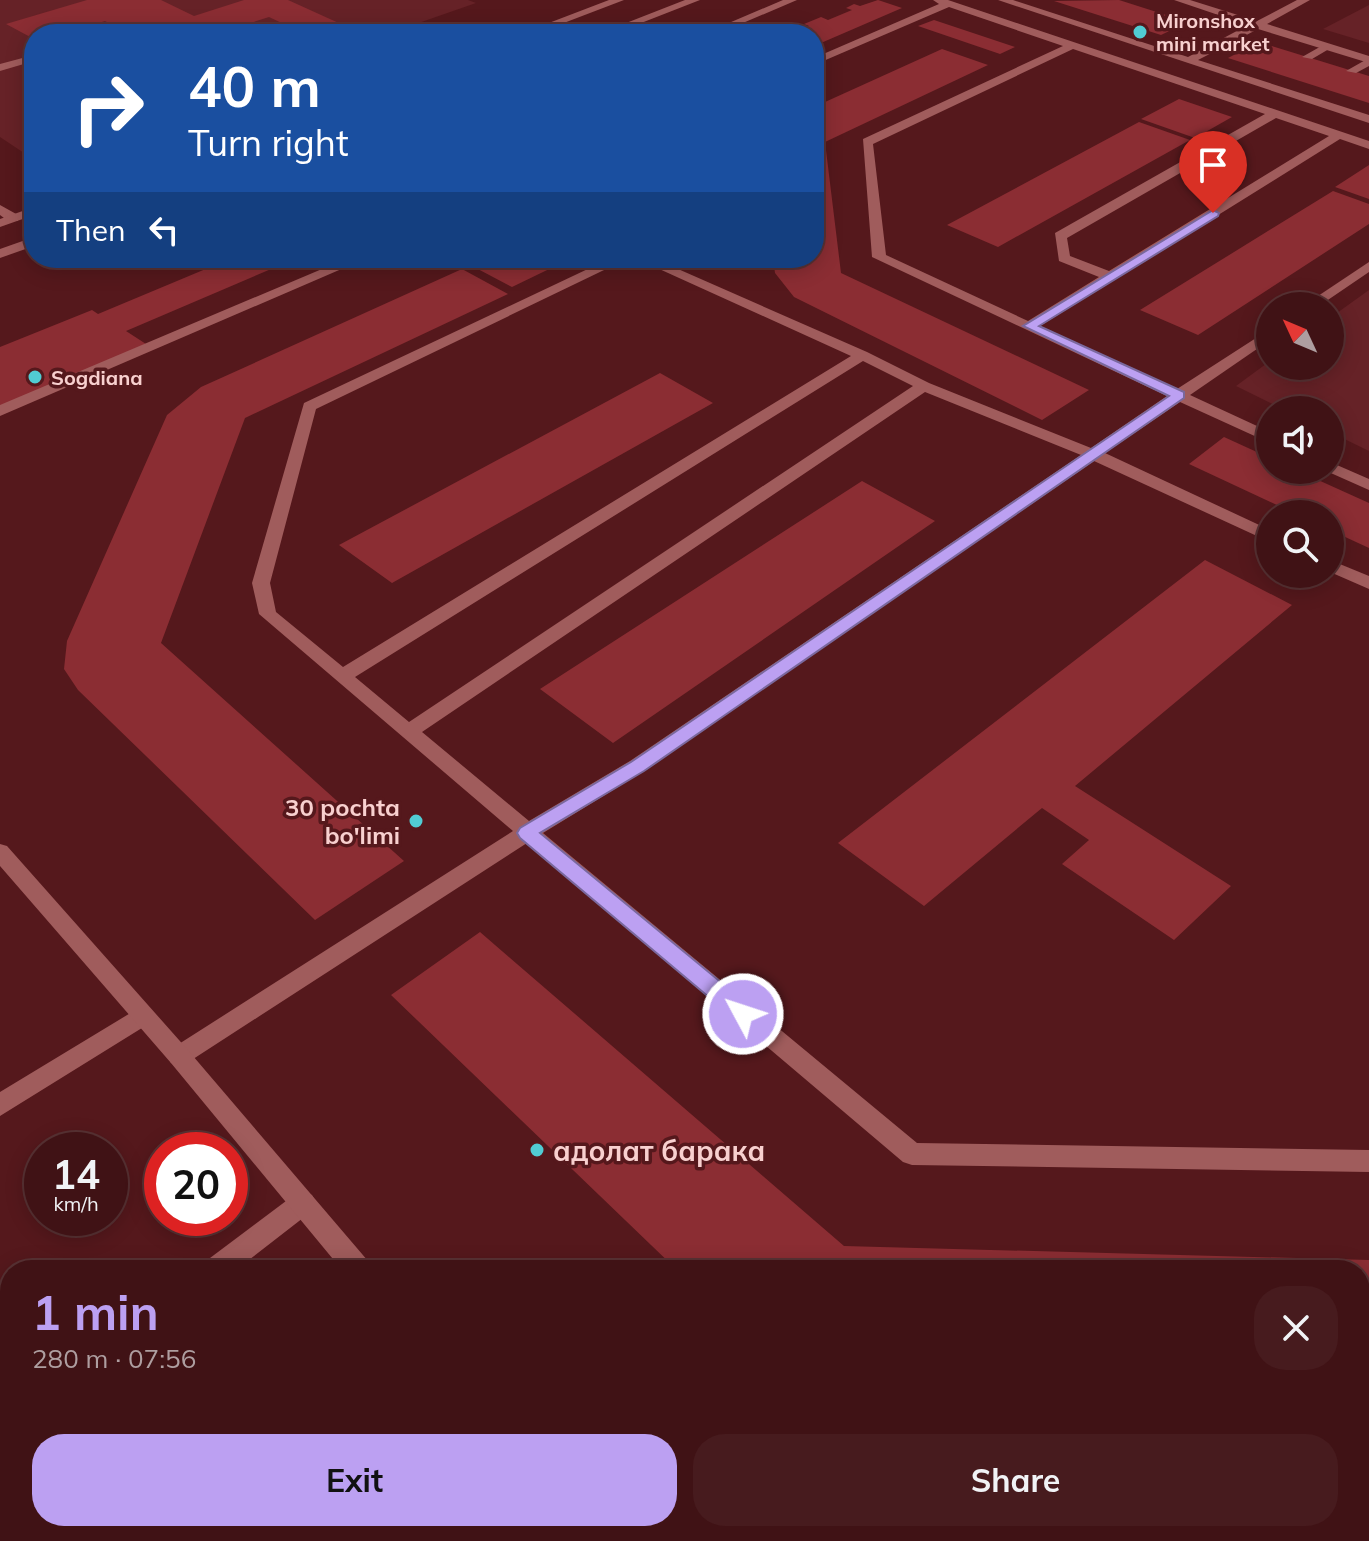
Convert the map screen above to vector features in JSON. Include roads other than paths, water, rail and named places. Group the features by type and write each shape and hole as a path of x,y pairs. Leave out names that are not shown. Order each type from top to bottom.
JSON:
{"street":[{"path":"553,24 619,0"},
{"path":"630,24 695,0"},
{"path":"733,24 792,0"},
{"path":"1003,0 1369,119"},
{"path":"1179,0 1369,60"},
{"path":"1188,61 1305,0"},
{"path":"824,57 943,2 1369,145"},
{"path":"1071,46 867,142 879,257 1256,431"},
{"path":"1308,57 1325,47"},
{"path":"1352,71 1369,60"},
{"path":"0,68 24,61"},
{"path":"1111,277 1064,258 1060,236 1274,114"},
{"path":"1030,326 1339,135"},
{"path":"0,209 6,221"},
{"path":"0,254 24,246"},
{"path":"1331,292 1369,266"},
{"path":"0,411 336,268"},
{"path":"601,268 309,406 261,583 268,614 912,1154 1369,1161"},
{"path":"665,268 862,355 924,386 1093,454 1256,530"},
{"path":"179,1056 526,833 637,766 1256,343"},
{"path":"342,676 862,355"},
{"path":"410,731 924,386"},
{"path":"1344,473 1369,485"},
{"path":"1344,571 1369,583"},
{"path":"0,852 179,1056 351,1260"},
{"path":"0,1105 142,1016"},
{"path":"228,1260 303,1203"}],"place":[{"name":"Mironshox mini market","path":"1140,32"},
{"name":"Sogdiana","path":"35,377"},
{"name":"30 pochta bo'limi","path":"416,821"},
{"name":"адолат барака","path":"537,1150"}]}
